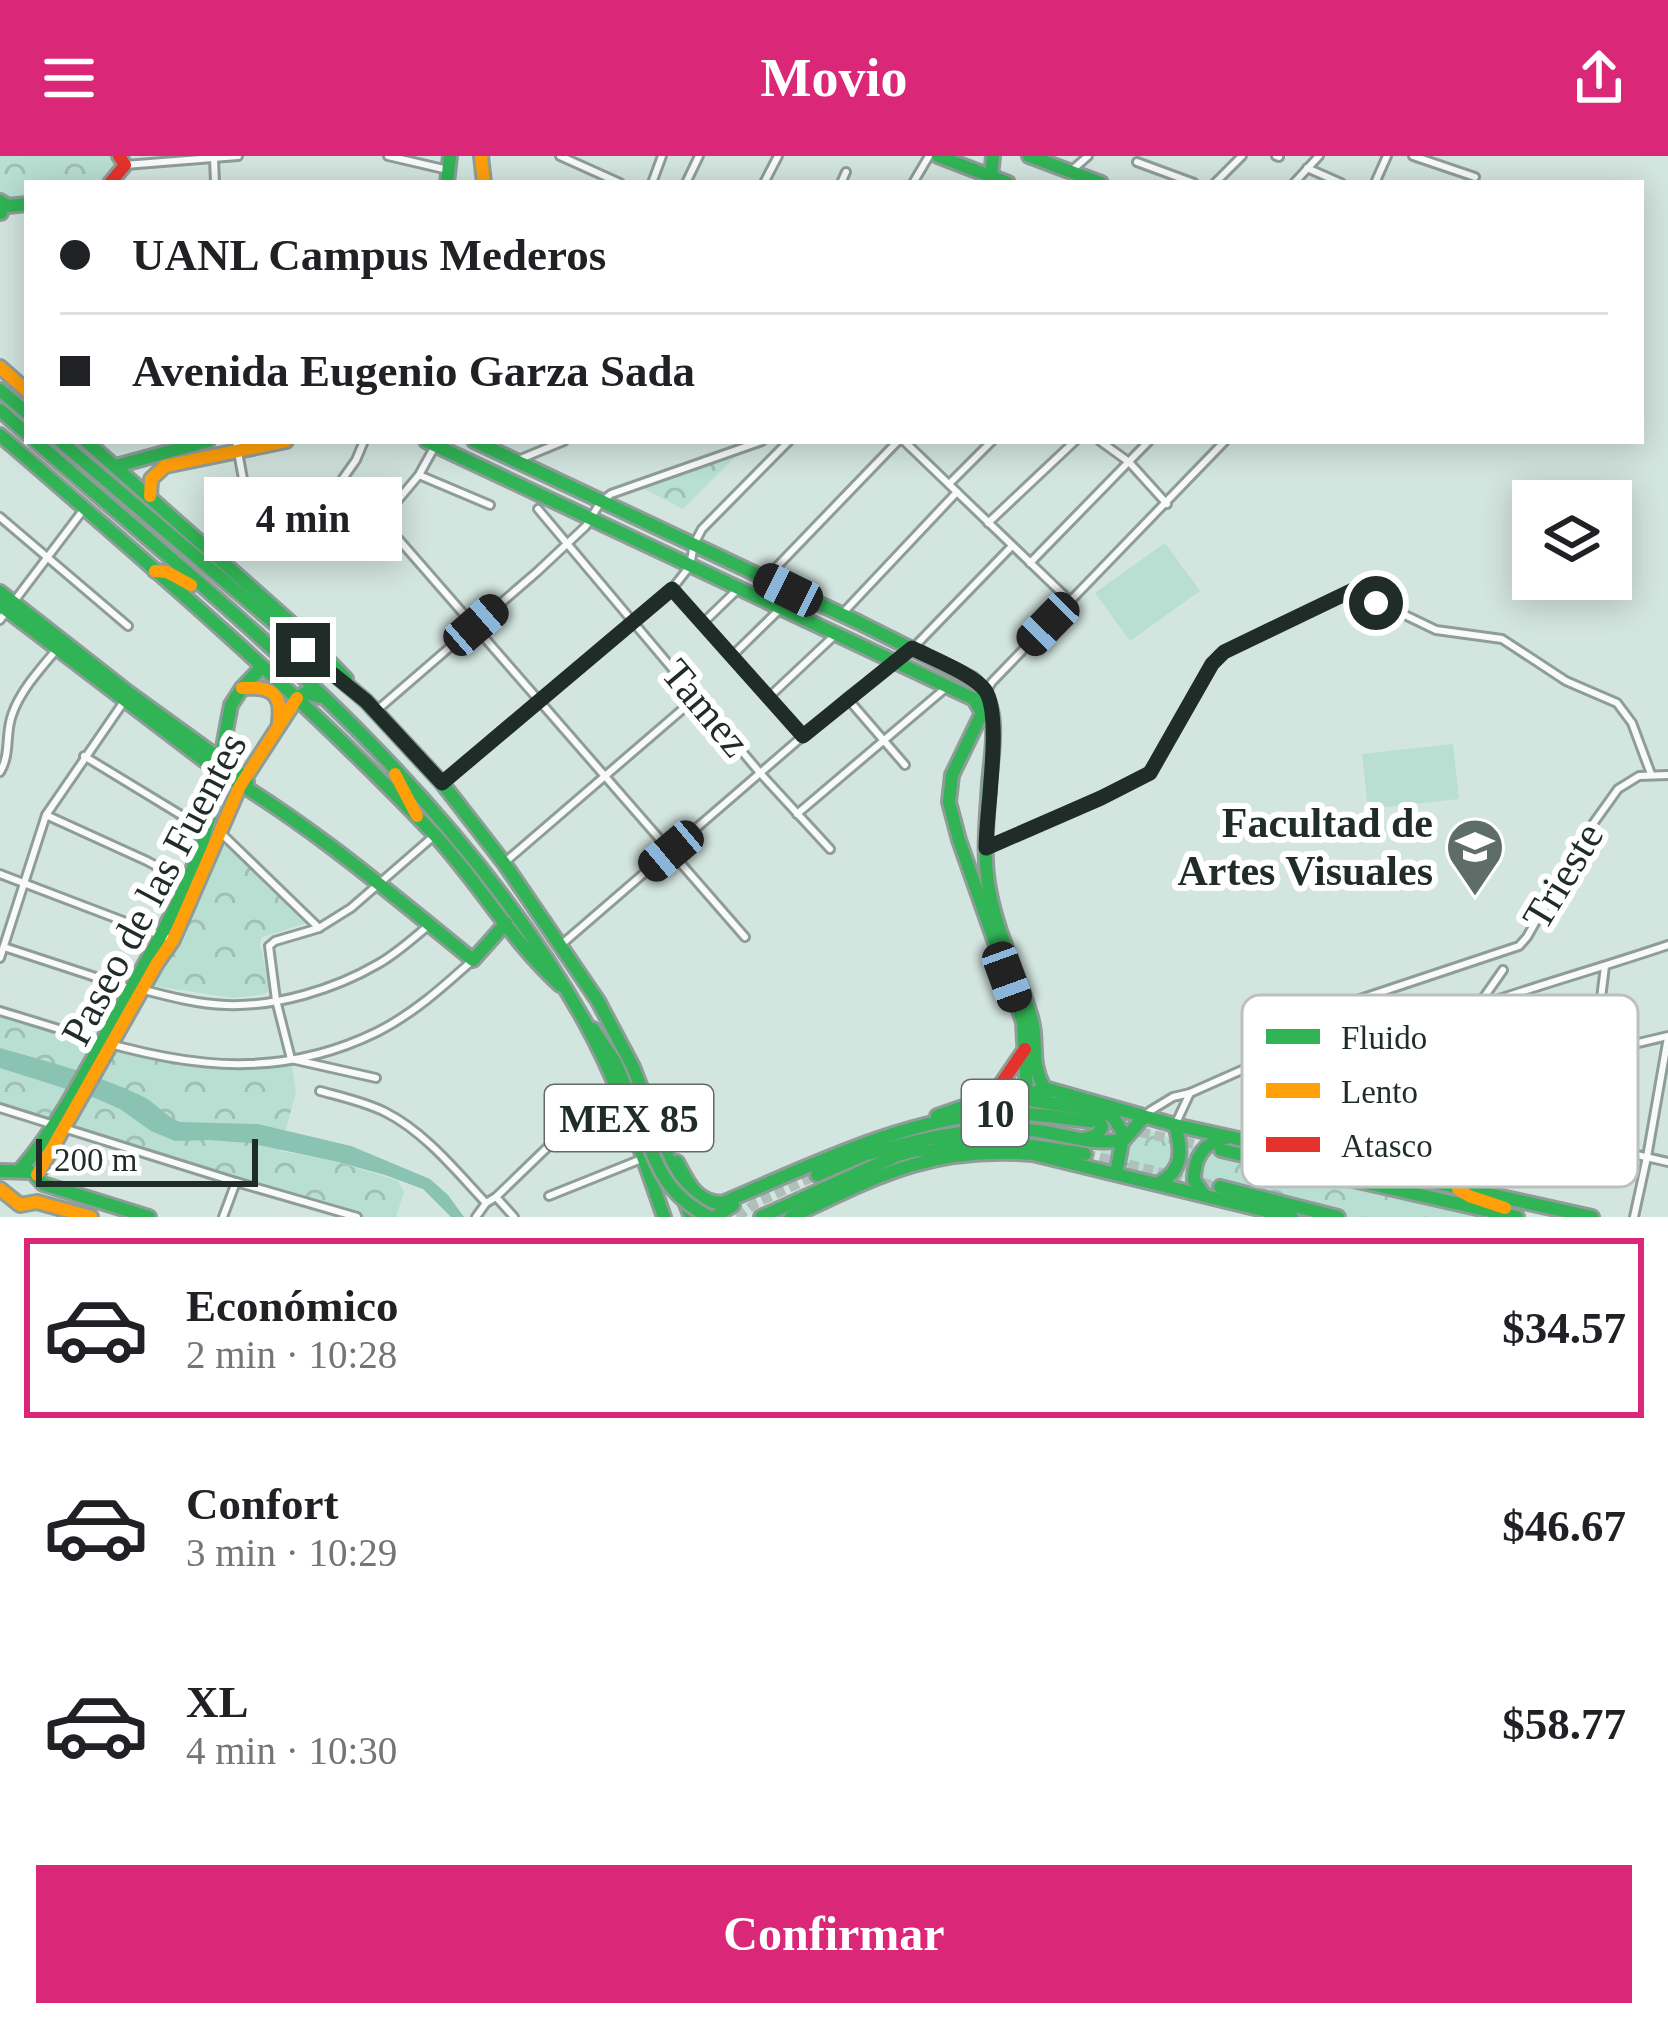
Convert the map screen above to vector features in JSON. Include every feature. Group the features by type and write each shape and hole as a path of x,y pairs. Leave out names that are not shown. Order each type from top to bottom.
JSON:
{"main road":[{"path":"934,156 969,161 1000,180"},
{"path":"991,176 993,156"},
{"path":"1029,156 1094,180"},
{"path":"0,371 22,386"},
{"path":"0,390 22,408"},
{"path":"0,435 297,698 435,835 549,977 565,989"},
{"name":"MEX 85","path":"38,444 297,670 431,805 485,873 585,1023 614,1083 664,1217"},
{"name":"MEX 85","path":"65,444 371,706 442,783 562,944 616,1033 691,1217"},
{"path":"90,444 299,630 371,706"},
{"path":"116,466 197,444"},
{"path":"433,444 893,661 982,697"},
{"path":"480,444 972,679 992,708 986,848 990,898 1033,1023 1038,1082 1047,1090"},
{"path":"150,496 151,479 165,466 237,446"},
{"path":"155,571 167,572 212,598"},
{"path":"0,592 5,609 127,697"},
{"path":"5,609 245,784 473,960 506,923"},
{"name":"Paseo de las Fuentes","path":"191,885 231,705 262,667"},
{"path":"242,688 264,687 275,693 280,706 278,728"},
{"path":"297,698 309,693 328,700"},
{"path":"982,697 979,723 949,784 949,802 1023,1022 1027,1093 1034,1101 1111,1115 1122,1138 1116,1174"},
{"name":"Paseo de las Fuentes","path":"38,1202 40,1179 60,1126 167,937 245,784 297,698"},
{"path":"961,757 978,751 991,758"},
{"path":"388,760 417,816"},
{"path":"959,840 986,848"},
{"path":"585,1023 608,1048 671,1192 682,1202 712,1217 767,1186"},
{"path":"992,1097 1025,1048"},
{"path":"881,1139 992,1097 1047,1090 1242,1140"},
{"name":"10","path":"767,1186 856,1147 951,1119 1001,1112 1092,1115"},
{"path":"1084,1146 1102,1127 1092,1115"},
{"path":"817,1174 936,1134 1034,1130 1084,1146 1122,1138 1143,1118"},
{"path":"1159,1183 1170,1178 1180,1164 1182,1152 1174,1125"},
{"name":"Paseo de las Fuentes","path":"21,1169 60,1126"},
{"path":"658,1128 693,1192 704,1201 722,1203 767,1186"},
{"path":"863,1155 902,1133"},
{"path":"1205,1196 1194,1180 1196,1157 1213,1141 1236,1139"},
{"name":"10","path":"760,1217 916,1150 997,1140 1084,1146"},
{"path":"916,1150 963,1153"},
{"path":"1221,1150 1242,1155"},
{"path":"791,1217 905,1164 993,1151 1033,1154 1288,1217"},
{"path":"0,1171 21,1169 149,1217"},
{"path":"1220,1187 1338,1217"},
{"path":"1385,1187 1514,1216"},
{"path":"1450,1187 1592,1217"},
{"path":"0,1189 17,1211 38,1202 91,1217"},
{"path":"1458,1189 1514,1216"}],"street":[{"path":"122,160 235,156"},
{"path":"388,156 448,170"},
{"path":"560,156 587,167 598,179"},
{"path":"587,167 591,156"},
{"path":"915,180 934,156"},
{"path":"1071,171 1088,156"},
{"path":"1218,180 1242,156"},
{"path":"1297,180 1319,156"},
{"path":"1412,156 1474,177"},
{"path":"1138,162 1186,180"},
{"path":"1307,168 1332,180"},
{"path":"842,180 846,172"},
{"path":"295,548 363,444"},
{"path":"393,506 419,475 431,444"},
{"path":"516,461 557,444"},
{"path":"371,706 476,625 566,544 602,501 619,490 753,444"},
{"path":"442,783 672,589 690,566 702,529 786,444"},
{"path":"765,579 904,444"},
{"path":"908,444 1070,602"},
{"path":"949,484 989,444"},
{"path":"988,523 1072,444"},
{"path":"1104,444 1129,462 1167,503"},
{"path":"1030,563 1146,444"},
{"path":"982,697 1222,444"},
{"path":"237,446 252,501 303,536"},
{"path":"419,475 490,506"},
{"path":"841,615 957,492"},
{"path":"269,511 328,498"},
{"path":"368,503 746,937"},
{"path":"5,609 84,508"},
{"name":"Tamez","path":"538,509 830,850"},
{"path":"0,517 128,626"},
{"path":"562,944 847,698 912,648 1011,547"},
{"path":"672,589 803,736"},
{"path":"703,623 738,589"},
{"path":"986,848 1150,773 1219,656 1353,590 1436,630 1502,639 1566,681 1617,703 1632,723 1651,774 1668,775"},
{"path":"733,656 781,608"},
{"path":"769,698 835,634"},
{"path":"0,772 8,756 10,717 57,649"},
{"path":"797,814 948,686"},
{"path":"504,863 698,696"},
{"path":"0,958 46,814 127,697"},
{"path":"847,698 905,765"},
{"path":"84,756 205,830"},
{"name":"Trieste","path":"1373,995 1519,946 1612,795 1634,778 1651,774"},
{"path":"46,814 191,885"},
{"path":"220,832 319,928"},
{"path":"291,1059 269,946 319,928 380,886 435,835"},
{"path":"0,874 167,937"},
{"path":"4,947 136,989 227,1005 276,1000 333,985 382,961 430,924"},
{"path":"1512,995 1668,946"},
{"path":"0,1011 190,1063 241,1065 291,1059 379,1031 436,993 473,960"},
{"path":"1602,995 1605,966"},
{"name":"Trieste","path":"1483,995 1503,970"},
{"path":"1634,1217 1668,1036 1638,1043"},
{"path":"291,1059 376,1078"},
{"name":"Trieste","path":"1143,1118 1174,1097 1242,1070"},
{"path":"476,1217 614,1083"},
{"path":"320,1091 379,1108 401,1121 486,1203"},
{"path":"1174,1125 1190,1093"},
{"path":"0,1108 357,1217"},
{"path":"1236,1139 1242,1133"},
{"path":"1638,1155 1668,1162"},
{"path":"549,1196 644,1158"},
{"path":"223,1217 236,1182"},
{"path":"496,1197 514,1217"}],"green space":[{"path":"0,156 118,156 106,180 24,180 24,199 0,193"},
{"path":"736,451 683,509 636,485"},
{"path":"1165,543 1200,591 1130,641 1095,593"},
{"path":"1453,744 1459,799 1368,809 1362,754"},
{"path":"225,844 307,923 262,937 270,989 266,994 234,998 155,986 152,981 182,931 219,845"},
{"path":"0,1011 190,1063 291,1059 296,1092 280,1151 338,1162 398,1181 404,1192 396,1217 357,1217 0,1106"},
{"path":"1025,1118 1152,1131 1242,1162 1242,1187 1362,1187 1505,1217 1349,1217 1215,1180 1144,1177 1085,1143 1033,1132 916,1136 961,1124"}],"shaded area":[{"path":"0,1048 123,1087 180,1122 258,1124 351,1146 430,1179 464,1217 451,1217 423,1189 338,1162 249,1143 175,1141 95,1098 0,1068"}],"tunnel":[{"path":"1096,1122 1221,1150"},
{"path":"1085,1154 1220,1187"},
{"path":"737,1217 817,1175"}],"traffic: fast":[{"path":"447,180 450,156"},
{"path":"938,156 1000,180"},
{"path":"991,176 993,156"},
{"path":"1029,156 1093,180"},
{"path":"0,201 8,206 24,204"},
{"path":"0,390 24,410"},
{"path":"0,410 24,431"},
{"path":"0,435 220,628 380,779 448,850 525,949 560,985"},
{"path":"38,444 336,709 472,856 532,936 585,1022 619,1093 664,1217"},
{"path":"64,444 366,701 442,783 504,863 598,1001 633,1067 691,1217"},
{"path":"89,444 299,630 346,679"},
{"path":"116,466 197,444"},
{"path":"432,444 974,699 982,713 952,775 949,802 1023,1022 1027,1093 1034,1101 1104,1111 1124,1135"},
{"path":"480,444 972,679 982,689 992,714 988,880 998,925 1031,1017 1044,1088 1242,1140"},
{"path":"0,592 247,782"},
{"path":"0,605 218,771 317,836 473,960 506,923"},
{"path":"21,1169 76,1090 177,904 208,824 231,705 262,667"},
{"path":"297,698 305,693 321,697"},
{"path":"593,1029 615,1062 642,1125"},
{"path":"937,1116 992,1097 1050,1091"},
{"path":"1084,1139 1097,1135 1102,1127 1094,1110"},
{"path":"677,1162 699,1195 722,1203 856,1147 926,1125 997,1113 1091,1121"},
{"path":"1116,1174 1122,1142 1143,1118"},
{"path":"642,1125 665,1179 709,1217"},
{"path":"1159,1183 1173,1172 1179,1158 1175,1125"},
{"path":"863,1155 924,1139 987,1130 1121,1140"},
{"path":"1204,1195 1194,1180 1198,1158 1211,1143 1226,1138"},
{"path":"938,1146 1012,1143 1085,1154"},
{"path":"761,1217 898,1155 917,1150 963,1153"},
{"path":"1221,1150 1242,1155"},
{"path":"817,1175 868,1153"},
{"path":"791,1217 907,1167 935,1159 997,1153 1033,1154 1292,1217"},
{"path":"0,1171 32,1172 43,1184 149,1217"},
{"path":"1220,1187 1338,1217"},
{"path":"1384,1187 1517,1217"},
{"path":"1456,1187 1592,1217"},
{"path":"715,1217 733,1205"}],"traffic: slow":[{"path":"481,156 484,180"},
{"path":"0,367 24,388"},
{"path":"150,496 151,479 165,466 271,444"},
{"path":"155,571 191,585"},
{"path":"242,688 272,693 279,704 279,722"},
{"path":"37,1175 173,940 240,786 297,698"},
{"path":"395,774 417,816"},
{"path":"0,1189 20,1205 37,1202 91,1217"},
{"path":"1458,1189 1505,1208"}],"traffic: jam":[{"path":"112,180 125,165 119,156"},
{"path":"992,1097 1025,1049"}],"place":[{"name":"Facultad de Artes Visuales","path":"1475,898"}],"route":[{"path":"303,650 366,701 442,783 672,589 803,736 912,648 972,679 988,695 993,727 986,848 1150,773 1212,664 1224,652 1353,590 1376,603"}]}
